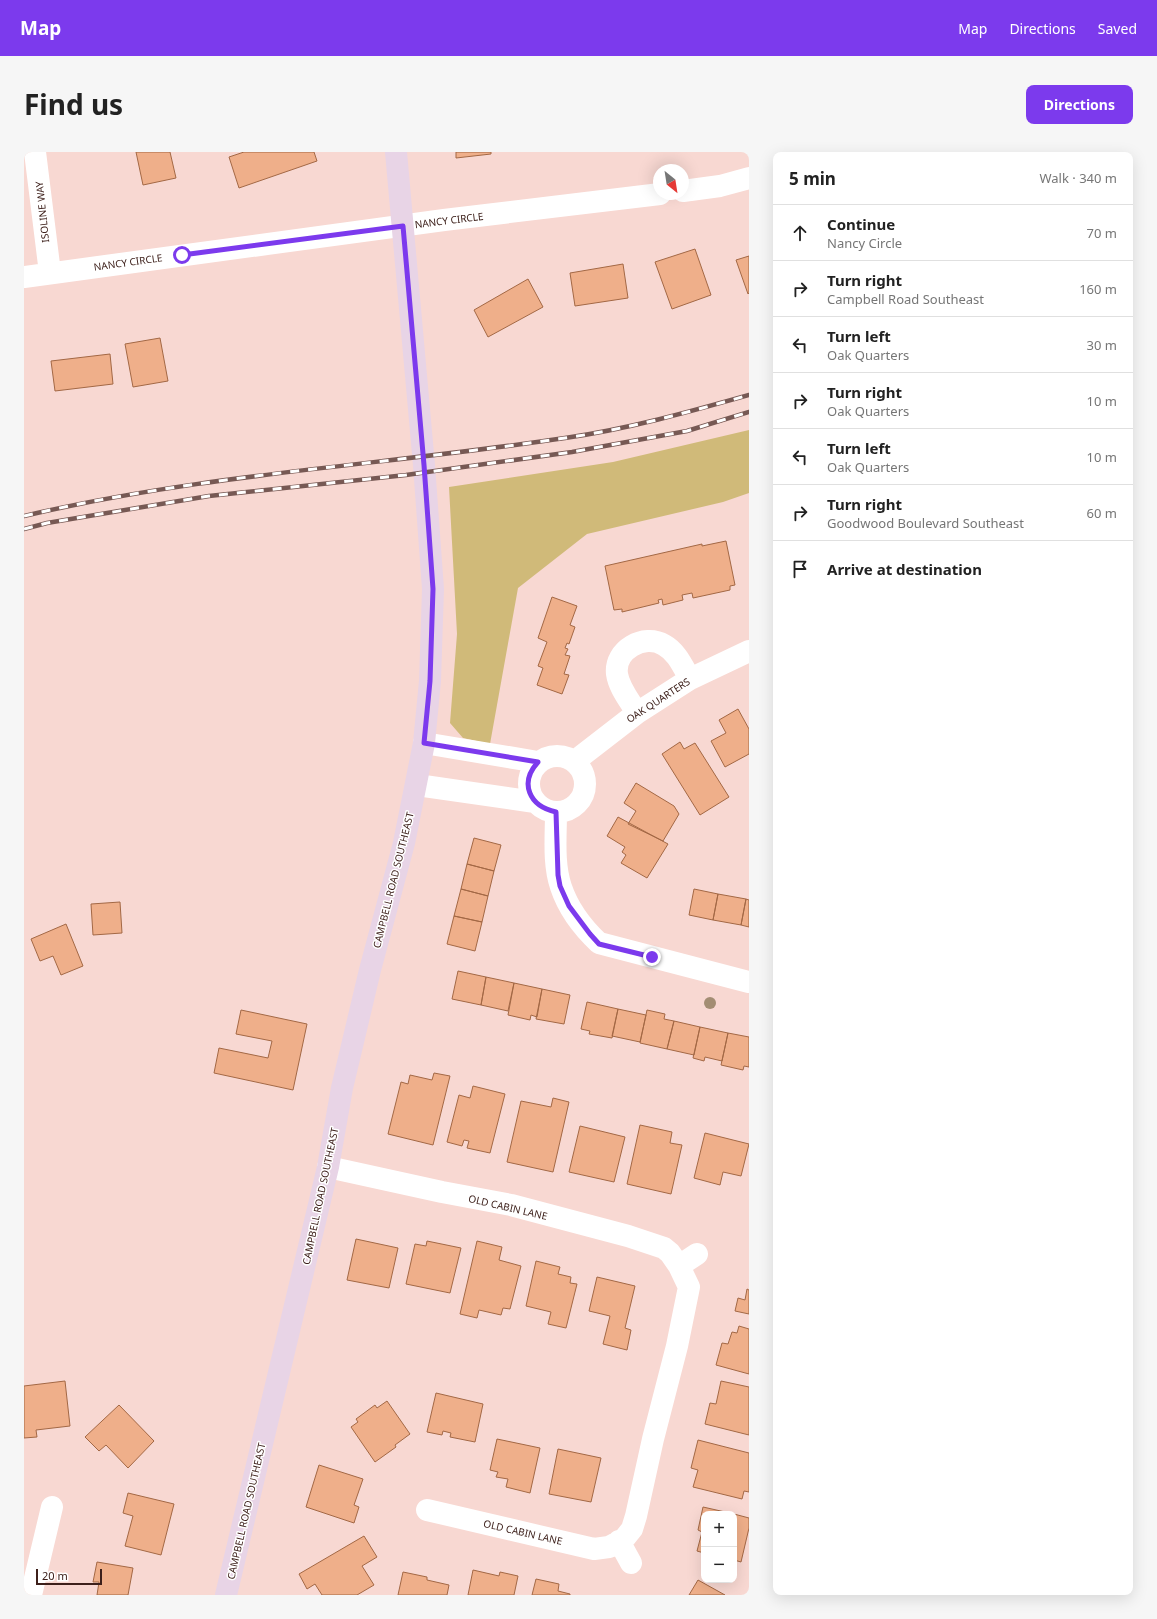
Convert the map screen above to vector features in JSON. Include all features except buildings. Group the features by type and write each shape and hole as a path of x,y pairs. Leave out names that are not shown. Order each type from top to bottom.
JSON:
{"street":[{"name":"ISOLINE WAY","path":"35,152 50,273"},
{"name":"CAMPBELL ROAD SOUTHEAST","path":"226,1595 328,1167 342,1088 370,970 404,843 417,785 424,743 430,681 433,589 424,465 396,152"},
{"path":"689,190 720,186 749,178"},
{"name":"NANCY CIRCLE","path":"24,277 403,226 653,195"},
{"path":"637,713 623,689 617,675 618,664 622,653 632,646 653,640 664,644 672,651 690,679"},
{"name":"OAK QUARTERS","path":"574,761 637,713 690,679 749,651"},
{"path":"424,743 538,762"},
{"path":"556,755 566,757 574,761 581,769 585,778 585,789 582,798 575,806 566,811 556,812 547,810 534,802 529,792 528,784 529,776 538,762 547,757 556,755"},
{"path":"417,785 534,802"},
{"path":"556,812 557,855 560,886 569,906 599,944 749,982"},
{"name":"OLD CABIN LANE","path":"328,1167 442,1192 511,1205 628,1236 664,1248 670,1253 679,1266 689,1287 678,1346 653,1439 636,1516 632,1529 624,1539 609,1547 589,1548 427,1510"},
{"path":"679,1266 698,1254"},
{"path":"31,1595 52,1507"},
{"path":"619,1542 631,1563"}],"shaded area":[{"path":"749,430 749,493 723,502 587,534 518,588 490,744 463,738 450,723 457,634 449,487 613,462"}],"railway":[{"path":"24,516 158,490 226,480 497,447 589,434 658,420 749,395"},
{"path":"24,529 47,523 209,496 406,475 572,452 687,431 749,412"}],"route":[{"path":"182,255 403,226 413,354 424,465 433,589 430,681 424,743 538,762 529,776 529,792 534,802 539,806 556,812 558,875 560,886 569,906 582,925 599,944 652,957"}]}
